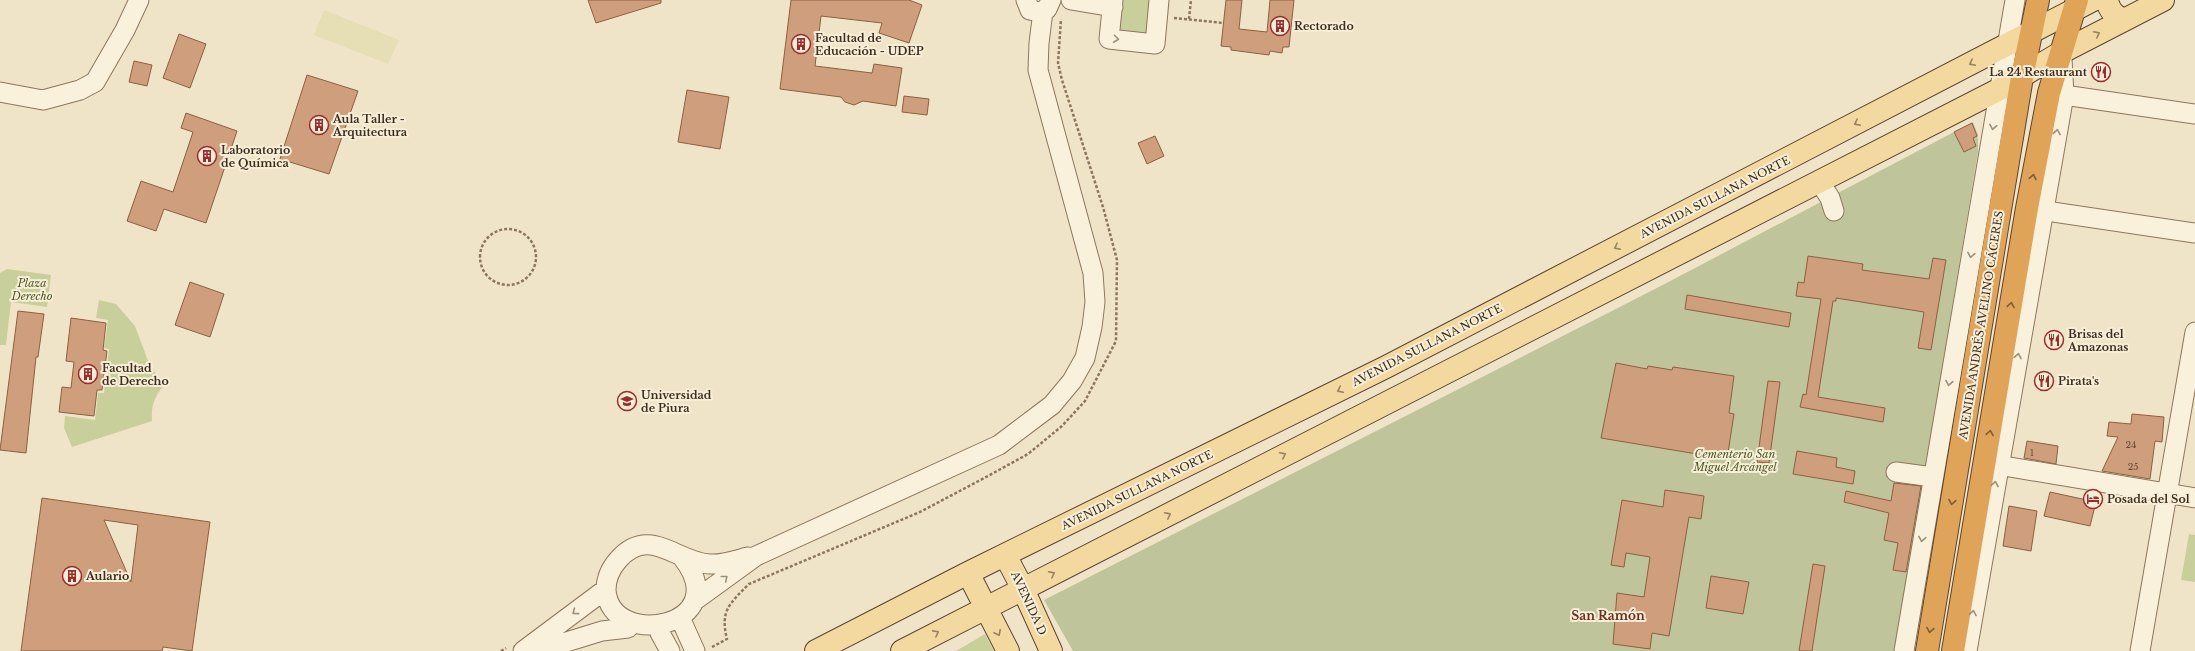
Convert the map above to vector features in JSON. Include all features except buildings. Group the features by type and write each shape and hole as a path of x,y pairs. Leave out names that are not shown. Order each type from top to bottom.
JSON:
{"highway":[{"name":"AVENIDA ANDRÉS AVELINO CÁCERES","path":"1927,651 2022,76 2033,30 2038,0"},
{"path":"1953,651 2035,209 2049,93 2062,52 2082,3"}],"main road":[{"path":"2107,0 2114,14 2124,20"},
{"path":"902,651 985,607 2000,89 2062,52 2163,0"},
{"name":"AVENIDA SULLANA NORTE","path":"816,651 968,573 1386,367 2007,45 2082,3"},
{"name":"AVENIDA D","path":"1005,555 1023,588 1051,651"},
{"path":"968,573 1008,651"}],"street":[{"path":"0,92 43,100 80,90 95,82 125,30 139,0"},
{"path":"694,601 756,556 998,445 1052,405 1072,381 1085,358 1092,328 1095,302 1093,273 1038,70 1038,43 1035,24 1050,4 1113,3 1109,39 1154,44 1159,0"},
{"name":"AVENIDA ANDRÉS AVELINO CÁCERES","path":"1904,651 2015,0"},
{"path":"1967,651 1998,465 2035,209 2064,95 2062,52"},
{"path":"2064,95 2195,114"},
{"path":"1819,181 1830,198 1834,211"},
{"path":"2035,209 2195,233"},
{"path":"2140,651 2195,332"},
{"path":"1998,465 2195,498"},
{"path":"1896,472 1933,477"},
{"path":"645,545 658,545 671,549 682,557 689,566 694,577 694,601 682,622 660,634 644,634 628,628 619,621 612,612 606,589 608,577 613,566 621,557 632,549 645,545"},
{"path":"682,557 710,564 756,556"},
{"path":"523,651 606,589"},
{"path":"682,622 702,650"},
{"path":"537,651 602,631 628,628"},
{"path":"660,634 670,651"}],"path":[{"path":"1189,19 1191,0"},
{"path":"702,650 727,639 723,622 728,607 748,584 920,512 1028,454 1062,426 1085,401 1096,383 1116,341 1117,260 1100,200 1062,80 1058,63 1062,23 1050,4"},
{"path":"1180,18 1223,23"},
{"path":"501,229 515,229 524,233 532,241 536,258 534,267 526,278 515,284 506,285 493,281 483,271 480,262 480,252 482,243 488,235 501,229"}],"shaded area":[{"path":"324,10 399,40 388,64 314,35"}],"green space":[{"path":"1116,0 1152,0 1149,31 1143,36 1119,32"},
{"name":"Cementerio San Miguel Arcángel","path":"1973,122 1978,135 1978,152 1895,651 1073,651 1044,600 1655,289"},
{"name":"Plaza Derecho","path":"7,269 51,275 47,307 11,302 6,345 0,345 0,273"},
{"path":"99,300 116,304 135,326 150,366 164,385 154,402 152,421 72,447 64,428 65,416 95,420 98,393 104,393 109,349 104,348 108,320 96,318"},
{"path":"2189,534 2195,535 2195,582 2181,580"},
{"path":"985,634 994,651 956,651"}],"place":[{"name":"Rectorado","path":"1280,26"},
{"name":"Facultad de Educación - UDEP","path":"801,44"},
{"name":"La 24 Restaurant","path":"2101,72"},
{"name":"Aula Taller - Arquitectura","path":"319,125"},
{"name":"Laboratorio de Química","path":"207,156"},
{"name":"Brisas del Amazonas","path":"2054,340"},
{"name":"Facultad de Derecho","path":"88,374"},
{"name":"Pirata's","path":"2044,381"},
{"name":"Universidad de Piura","path":"627,401"},
{"name":"Posada del Sol","path":"2093,499"},
{"name":"Aulario","path":"72,576"}],"district":[{"name":"San Ramón","path":"1608,615"}]}
